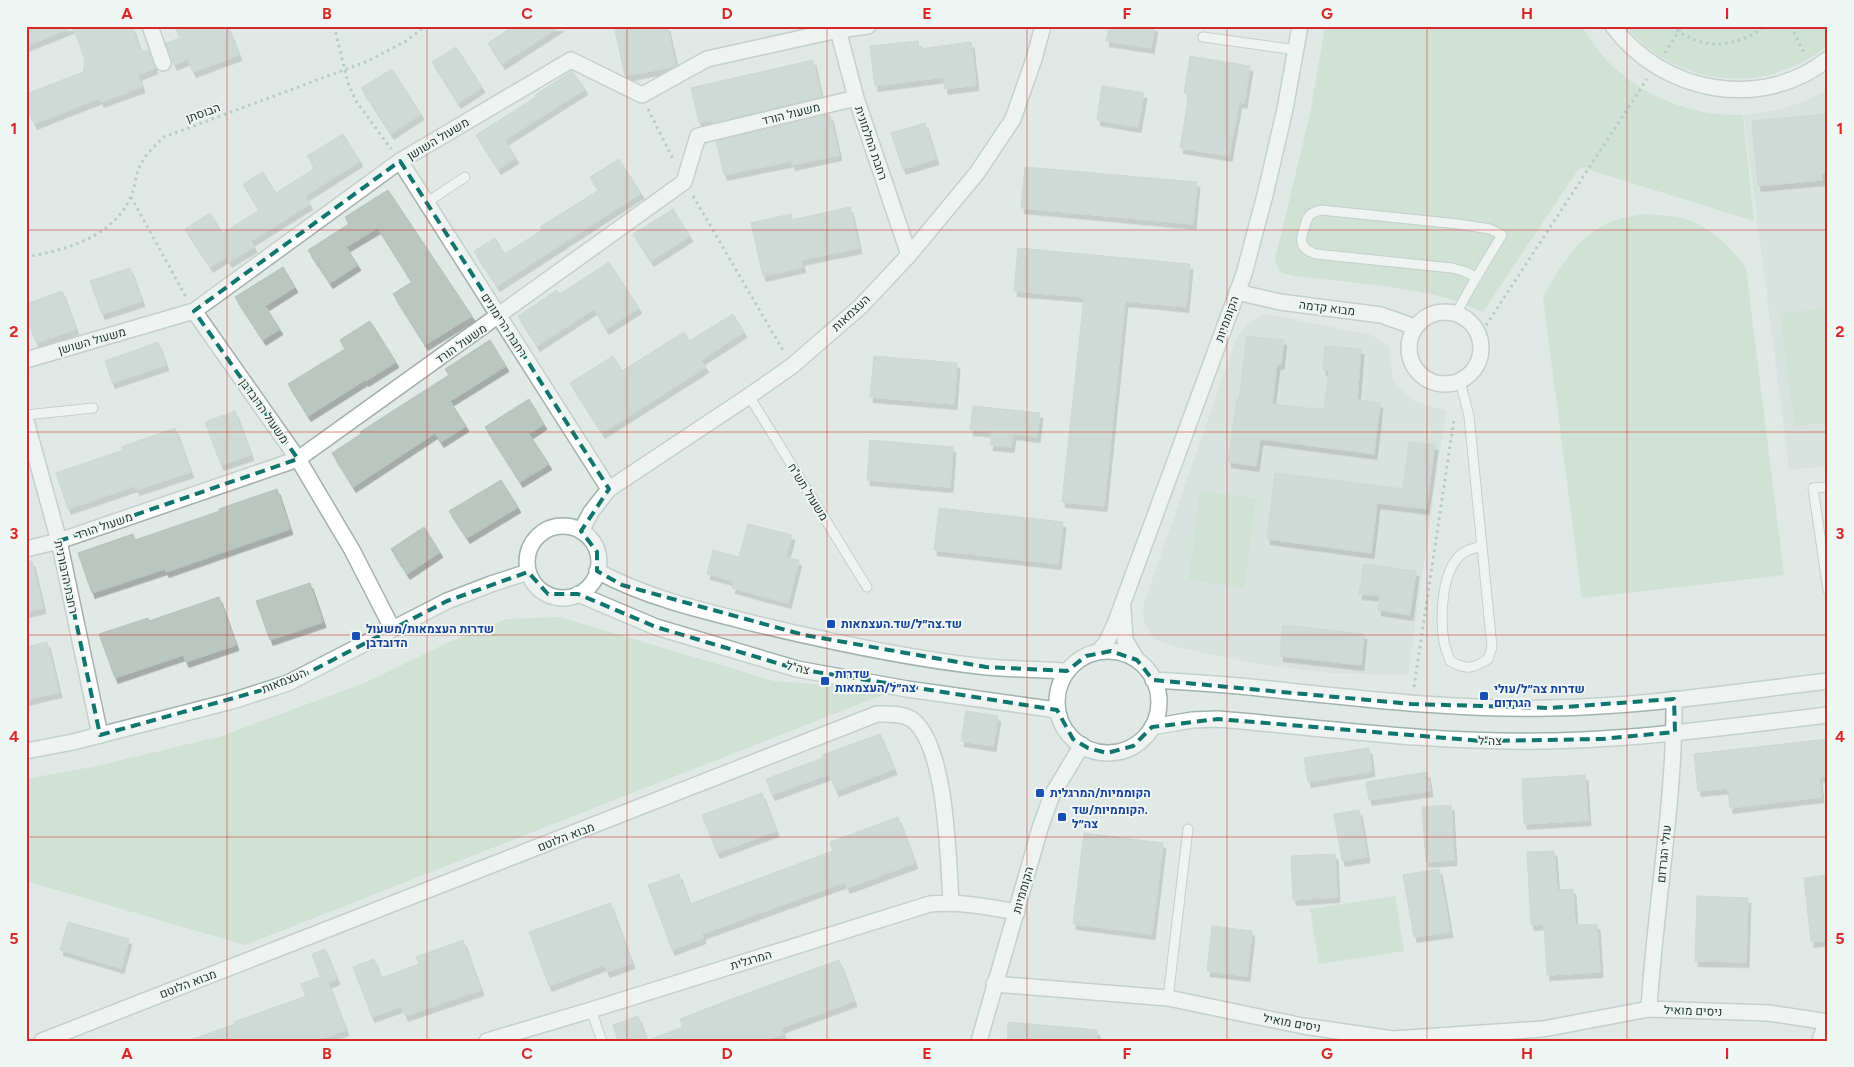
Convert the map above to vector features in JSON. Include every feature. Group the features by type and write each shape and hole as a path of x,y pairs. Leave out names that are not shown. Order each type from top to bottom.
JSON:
{"street":[{"path":"150,26 163,64"},
{"path":"642,95 707,58 838,30 868,26"},
{"name":"העצמאות","path":"581,531 595,505 609,489 792,366 860,306 909,255 977,173 1013,119 1034,59 1043,26"},
{"name":"הקוממיות","path":"1098,652 1106,643 1123,603 1244,274 1285,109 1300,26"},
{"path":"1612,26 1620,37 1640,56 1656,67 1693,84 1727,90 1754,89 1775,85 1793,79 1828,59"},
{"name":"רחבת החלמונית","path":"838,30 856,98 909,255"},
{"name":"משעול השושן","path":"26,360 194,311 400,161 571,60 642,95"},
{"name":"משעול הורד","path":"26,548 59,541 298,460 684,182 698,136 856,98"},
{"name":"רחבת הרימונים","path":"400,161 609,489"},
{"name":"מבוא קדמה","path":"1237,292 1280,302 1381,315 1415,327"},
{"name":"משעול הדובדבן","path":"194,311 298,460 352,550 392,628"},
{"path":"1442,312 1464,317 1473,325 1479,336 1482,348 1480,360 1473,371 1453,384 1440,384 1428,381 1418,373 1412,363 1409,351 1410,339 1415,327 1431,315 1442,312"},
{"name":"רחבת הדבורנית","path":"26,420 59,541 100,735"},
{"path":"562,526 581,531 588,537 597,552 598,571 590,585 578,594 558,598 548,594 532,581 528,572 527,562 531,544 544,531 553,528 562,526"},
{"path":"598,571 622,585 641,592 728,617 804,635 986,667 1067,671"},
{"name":"העצמאות","path":"26,750 100,735 232,701 288,683 447,601 528,572"},
{"name":"צה\"ל","path":"578,594 656,627 797,669 907,689 1057,710"},
{"name":"הקוממיות","path":"1123,603 1124,640 1137,660"},
{"path":"1112,651 1125,654 1137,660 1146,669 1158,691 1157,716 1152,727 1139,742 1121,751 1101,752 1082,745 1065,730 1057,710 1057,696 1060,683 1067,671 1076,662 1098,652 1112,651"},
{"path":"1153,680 1256,688 1411,704 1485,708 1616,705 1828,681"},
{"name":"עולי הגרדום","path":"1649,1009 1672,776 1674,699"},
{"name":"מבוא הלוטם","path":"42,1041 877,714 897,714 913,720 932,750 940,780 951,902"},
{"name":"צה\"ל","path":"1152,727 1192,720 1218,719 1413,737 1542,741 1602,739 1828,715"},
{"name":"הקוממיות","path":"979,1041 1041,825 1052,795 1082,745"},
{"name":"המרגלית","path":"487,1041 930,904 951,902 1017,912"},
{"name":"ניסים מואיל","path":"994,984 1168,998 1303,1026 1393,1040 1543,1029 1649,1009 1769,1013 1827,1022"},
{"path":"1820,1041 1827,1022"}],"lane":[{"path":"1203,37 1296,50"},
{"path":"426,203 465,177"},
{"path":"1456,314 1502,235 1490,229 1322,210 1311,214 1301,235 1302,244 1308,251 1316,254 1452,268 1463,270 1477,277"},
{"path":"1460,381 1470,416 1492,647 1488,659 1476,667 1461,667 1450,660 1444,641 1443,602 1445,586 1449,571 1462,554 1470,549 1482,546"},
{"name":"משעול תש\"ח","path":"749,396 867,587"},
{"path":"26,416 93,408"},
{"path":"1828,487 1813,488 1828,589"},
{"path":"1168,998 1188,829"},
{"path":"591,1010 602,1041"}],"path":[{"path":"334,26 344,70 356,101 400,161"},
{"name":"הבוסתן","path":"26,257 54,252 87,240 116,221 131,197 139,169 151,149 164,137 368,61 406,41 426,26"},
{"path":"1671,26 1678,32 1698,41 1718,44 1733,43 1754,34 1766,26"},
{"path":"1479,336 1682,26"},
{"path":"1791,26 1813,69"},
{"path":"642,95 684,182 792,366"},
{"path":"131,197 194,311"},
{"path":"1411,704 1454,417"}],"highlighted area":[{"path":"400,161 609,489 581,531 597,552 597,571 622,585 804,635 986,667 1067,671 1086,656 1111,651 1137,660 1153,680 1411,704 1550,708 1674,699 1675,732 1602,739 1482,741 1218,719 1152,727 1133,746 1107,753 1088,748 1073,739 1057,710 797,669 656,627 578,594 548,594 528,572 447,601 288,683 100,735 59,541 298,459 194,311"}],"shaded area":[{"path":"1828,90 1828,466 1789,470 1744,115 1781,109 1803,102"},
{"path":"1266,314 1371,335 1389,346 1393,380 1411,400 1446,411 1408,675 1328,673 1258,664 1176,647 1154,639 1144,623 1143,606 1236,339 1247,323"}],"green space":[{"path":"1325,26 1582,26 1595,47 1611,65 1650,93 1672,103 1695,110 1743,115 1754,221 1580,167 1483,312 1447,298 1416,291 1294,276 1280,272 1275,260 1310,114"},
{"path":"1626,26 1828,26 1828,46 1791,68 1751,78 1731,79 1690,71 1670,62 1646,47"},
{"path":"1642,214 1678,217 1699,225 1724,243 1746,268 1784,575 1582,598 1543,297 1572,251 1592,232 1616,220"},
{"path":"1828,308 1828,422 1795,426 1780,314"},
{"path":"1200,491 1256,498 1244,588 1189,580"},
{"path":"560,617 774,681 895,690 245,945 26,881 26,779 97,766 222,736 367,682 449,642 507,619"},
{"path":"1395,896 1404,951 1319,964 1310,909"}],"building":[{"path":"26,26 132,26 140,50 142,49 143,52 148,50 155,68 138,75 142,87 101,102 100,98 34,124 26,106 26,94 83,72 85,60 73,27 26,46"},
{"path":"175,26 228,26 239,55 193,72 188,59 174,65 166,43 180,38"},
{"path":"514,26 561,26 502,64 488,43"},
{"path":"614,26 667,26 676,66 625,76"},
{"path":"1109,26 1155,26 1151,48 1106,41"},
{"path":"918,41 919,49 971,42 976,85 945,89 944,77 875,86 870,46"},
{"path":"456,47 482,87 458,103 432,62"},
{"path":"1190,56 1250,66 1244,103 1239,102 1229,156 1180,148 1189,94 1184,93"},
{"path":"813,60 821,97 712,123 711,120 699,123 691,88"},
{"path":"392,69 421,114 391,134 361,88"},
{"path":"572,71 585,89 505,140 516,158 498,169 476,135 536,97 535,95"},
{"path":"1102,86 1144,93 1138,127 1097,120"},
{"path":"1828,114 1828,173 1821,173 1822,180 1758,186 1752,121"},
{"path":"830,115 839,155 792,165 792,161 724,175 716,141"},
{"path":"925,123 936,159 903,169 891,133"},
{"path":"343,134 360,161 305,196 310,204 251,241 254,247 229,262 226,257 210,267 185,229 210,213 223,233 259,210 243,184 263,172 276,193 315,168 307,156"},
{"path":"619,159 641,193 497,286 474,251 495,238 505,254 542,230 540,227 599,190 590,177"},
{"path":"1025,167 1197,182 1193,224 1021,208"},
{"path":"388,190 472,316 425,345 393,294 412,282 378,228 346,247 358,265 330,283 308,250 349,224 345,217"},
{"path":"850,207 859,248 801,260 803,267 763,276 751,223 791,214 792,220"},
{"path":"673,209 690,236 651,261 633,234"},
{"path":"1018,248 1190,264 1186,307 1125,301 1104,506 1062,502 1084,297 1014,291"},
{"path":"609,262 639,308 606,329 594,309 537,346 518,316 557,290 560,294"},
{"path":"283,267 295,287 265,306 280,329 263,340 235,297"},
{"path":"130,268 142,301 102,314 90,281"},
{"path":"62,291 76,329 36,343 26,314 26,304"},
{"path":"733,314 744,332 701,360 706,367 602,433 570,383 613,356 622,371 684,332 689,341"},
{"path":"370,321 396,362 308,416 288,384 345,349 340,340"},
{"path":"1247,336 1284,340 1281,364 1277,364 1272,404 1324,410 1329,371 1323,370 1325,346 1361,349 1357,400 1380,403 1374,454 1260,439 1256,466 1228,462 1237,399 1239,400"},
{"path":"490,340 506,366 450,401 466,426 441,442 435,433 353,487 332,453 361,434 360,432 449,375 445,369"},
{"path":"158,342 166,365 112,383 105,361"},
{"path":"874,356 957,363 954,404 870,397"},
{"path":"529,399 544,424 529,434 549,464 520,482 485,427"},
{"path":"973,406 1040,413 1037,437 1013,434 1011,447 990,445 992,432 970,430"},
{"path":"235,411 251,455 221,465 205,422"},
{"path":"175,428 191,472 137,490 135,486 68,509 56,473 123,450 121,447"},
{"path":"870,440 953,447 950,487 867,480"},
{"path":"1409,442 1435,445 1426,509 1377,503 1371,553 1267,539 1275,473 1403,489"},
{"path":"501,480 518,507 467,538 449,511"},
{"path":"277,489 290,529 166,572 165,569 92,593 78,553 133,534 135,540"},
{"path":"939,508 1063,522 1058,564 934,550"},
{"path":"748,524 792,535 786,557 799,560 788,603 732,588 734,581 707,574 713,550 739,557"},
{"path":"424,527 440,552 407,574 391,549"},
{"path":"32,561 43,608 26,612 26,562"},
{"path":"1364,564 1416,571 1410,615 1378,610 1380,596 1359,594"},
{"path":"310,583 323,622 270,640 256,601"},
{"path":"219,597 236,645 186,662 183,655 115,678 99,634 148,618 149,621"},
{"path":"1283,625 1364,634 1361,665 1280,656"},
{"path":"47,642 59,692 26,700 26,647"},
{"path":"966,711 998,716 993,746 961,741"},
{"path":"880,734 894,769 836,791 829,774 772,795 766,779 823,758 822,755"},
{"path":"1828,739 1828,776 1819,777 1821,797 1730,808 1728,788 1698,791 1694,754"},
{"path":"1369,748 1372,771 1308,782 1304,758"},
{"path":"1427,772 1430,791 1369,800 1366,782"},
{"path":"1585,775 1588,820 1524,824 1522,779"},
{"path":"762,793 776,831 717,853 702,815"},
{"path":"1451,805 1454,860 1426,862 1422,807"},
{"path":"1359,810 1367,857 1342,861 1334,814"},
{"path":"898,817 915,863 847,888 845,882 702,934 703,938 672,950 648,885 679,874 690,904 833,851 830,842"},
{"path":"1084,833 1163,843 1152,934 1073,924"},
{"path":"1554,851 1557,890 1573,889 1575,925 1597,924 1600,972 1547,975 1544,924 1531,925 1527,852"},
{"path":"1335,854 1337,897 1293,900 1291,856"},
{"path":"1439,869 1450,932 1414,937 1403,875"},
{"path":"1828,875 1828,940 1811,942 1804,878"},
{"path":"1697,896 1748,898 1746,962 1695,961"},
{"path":"610,903 632,963 607,972 604,965 549,986 529,932"},
{"path":"68,922 129,939 121,968 60,950"},
{"path":"1212,926 1252,931 1247,976 1207,971"},
{"path":"463,940 481,990 405,1016 402,1006 372,1017 353,967 374,959 381,978 419,964 416,957"},
{"path":"325,949 337,979 328,983 346,1030 316,1041 193,1041 193,1039 235,1024 234,1022 306,996 301,984 320,977 312,954"},
{"path":"839,960 854,1001 781,1028 783,1034 763,1041 651,1041 651,1039 683,1027 680,1019"},
{"path":"638,1016 647,1041 618,1041 613,1025"},
{"path":"1008,1022 1097,1030 1097,1041 1007,1041"}],"place":[{"name":"שד.צה״ל/שד.העצמאות","path":"831,624"},
{"name":"שדרות העצמאות/משעול הדובדבן","path":"356,636"},
{"name":"שדרות צה״ל/העצמאות","path":"825,681"},
{"name":"שדרות צה״ל/עולי הגרדום","path":"1484,696"},
{"name":"הקוממיות/המרגלית","path":"1040,793"},
{"name":"הקוממיות/שד. צה״ל","path":"1062,817"}]}
